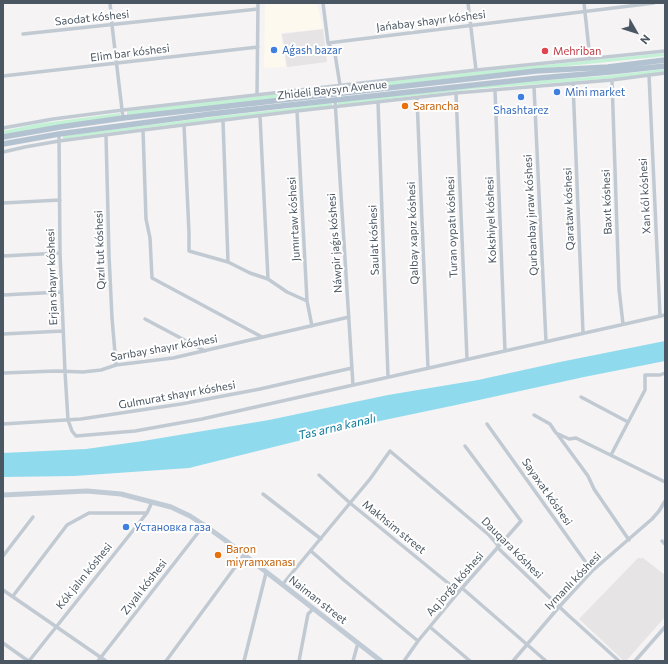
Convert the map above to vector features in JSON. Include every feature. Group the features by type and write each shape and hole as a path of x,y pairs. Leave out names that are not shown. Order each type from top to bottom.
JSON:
{"main road":[{"name":"Zhideli Baysyn Avenue","path":"3,137 123,118 536,71 608,67 665,60"},
{"name":"Zhideli Baysyn Avenue","path":"3,144 59,134 210,114 538,78 665,66"},
{"name":"Naiman street","path":"3,495 87,490 120,494 152,502 190,516 244,555 381,661"}],"street":[{"path":"110,3 123,118"},
{"path":"257,94 258,3"},
{"path":"322,3 328,43 335,54 340,85"},
{"path":"468,3 476,70"},
{"path":"584,3 590,59"},
{"name":"Jańabay shayır kóshesi","path":"328,43 654,3"},
{"name":"Saodat kóshesi","path":"23,34 258,9"},
{"name":"Elim bar kóshesi","path":"3,76 258,47"},
{"path":"3,128 53,119 257,94 476,70 665,52"},
{"path":"3,152 59,141 297,111 456,93 612,80 665,73"},
{"name":"Xan kól kóshesi","path":"649,75 660,316"},
{"name":"Baxıt kóshesi","path":"612,80 619,289 623,324"},
{"name":"Qarataw kóshesi","path":"574,83 583,333"},
{"name":"Qurbanbay jıraw kóshesi","path":"534,87 546,342"},
{"name":"Kokshiyel kóshesi","path":"495,90 505,351"},
{"name":"Turan oypatı kóshesi","path":"456,93 467,360"},
{"name":"Qalbay xapız kóshesi","path":"417,98 428,368"},
{"name":"Náwpir jaǵıs kóshesi","path":"335,100 353,385"},
{"name":"Saulat kóshesi","path":"378,102 388,377"},
{"name":"Jumırtaw kóshesi","path":"297,111 307,301 312,326"},
{"path":"260,116 268,279"},
{"path":"223,121 228,262"},
{"path":"184,125 189,251 228,262 250,273 268,279 287,292 307,301"},
{"path":"143,130 146,219 150,238 152,278 262,337"},
{"name":"Erjan shayır kóshesi","path":"59,134 62,331 68,420"},
{"name":"Qızıl tut kóshesi","path":"106,135 109,255 116,365"},
{"path":"3,203 60,200"},
{"path":"3,256 60,253"},
{"path":"3,295 61,292"},
{"path":"68,420 72,431 76,436 135,431 209,417 665,315"},
{"name":"Sarıbay shayır kóshesi","path":"3,373 83,372 101,370 116,365 173,358 349,317"},
{"path":"145,319 205,351"},
{"path":"3,334 62,331"},
{"name":"Gulmurat shayır kóshesi","path":"3,424 81,419 181,404 260,389 352,368"},
{"path":"611,455 645,390 645,376 660,375 665,373"},
{"path":"581,397 628,422"},
{"path":"534,415 550,424 588,476 594,489 628,540"},
{"name":"Sayaxat kóshesi","path":"487,424 592,571"},
{"path":"556,433 570,439 576,438 665,482"},
{"name":"Aq jorǵa kóshesi","path":"404,661 418,641 462,588 521,521 465,446"},
{"name":"Dauqara kóshesi","path":"350,503 375,474 390,451 489,536 497,544 498,548 559,607 619,661"},
{"name":"Makhsim street","path":"319,475 350,503 459,592"},
{"path":"263,494 321,539"},
{"name":"Iymanlı kóshesi","path":"513,661 592,571 652,519 665,501"},
{"name":"Kók jalın kóshesi","path":"29,661 147,513 152,502"},
{"path":"282,585 350,503"},
{"path":"13,596 67,525 89,513 147,513"},
{"path":"3,556 33,517"},
{"name":"Zıyalı kóshesi","path":"98,661 204,525"},
{"path":"311,551 345,582 418,641"},
{"path":"166,661 244,555"},
{"path":"244,661 266,573"},
{"path":"462,588 546,661"},
{"path":"3,590 106,661"},
{"path":"299,661 308,614 313,608"},
{"path":"430,627 470,661"},
{"path":"635,661 665,627"},
{"path":"3,643 29,661"},
{"path":"353,661 358,643"}],"shaded area":[{"name":"Aǵash bazar","path":"265,3 317,3 323,29 281,33 286,67 264,68"},
{"path":"323,29 327,62 287,67 282,34"},
{"path":"638,558 643,558 665,575 665,617 626,661 624,661 579,619"}],"green space":[{"path":"665,53 665,56 471,76 127,116 127,111 472,72"},
{"path":"665,69 665,72 617,78 473,89 338,105 338,102 533,81 604,76"},
{"path":"332,102 332,106 63,139 63,136"},
{"path":"120,113 120,116 3,135 3,131 36,124"}],"water":[{"name":"Tas arna kanalı","path":"665,341 665,361 370,423 189,468 74,476 3,477 3,453 86,449 269,420 388,395 478,380"}],"place":[{"name":"Aǵash bazar","path":"274,50"},
{"name":"Mehriban","path":"545,51"},
{"name":"Mini market","path":"557,92"},
{"name":"Shashtarez","path":"521,97"},
{"name":"Sarancha","path":"405,106"},
{"name":"Установка газа","path":"126,527"},
{"name":"Baron miyramxanası","path":"218,555"}]}
